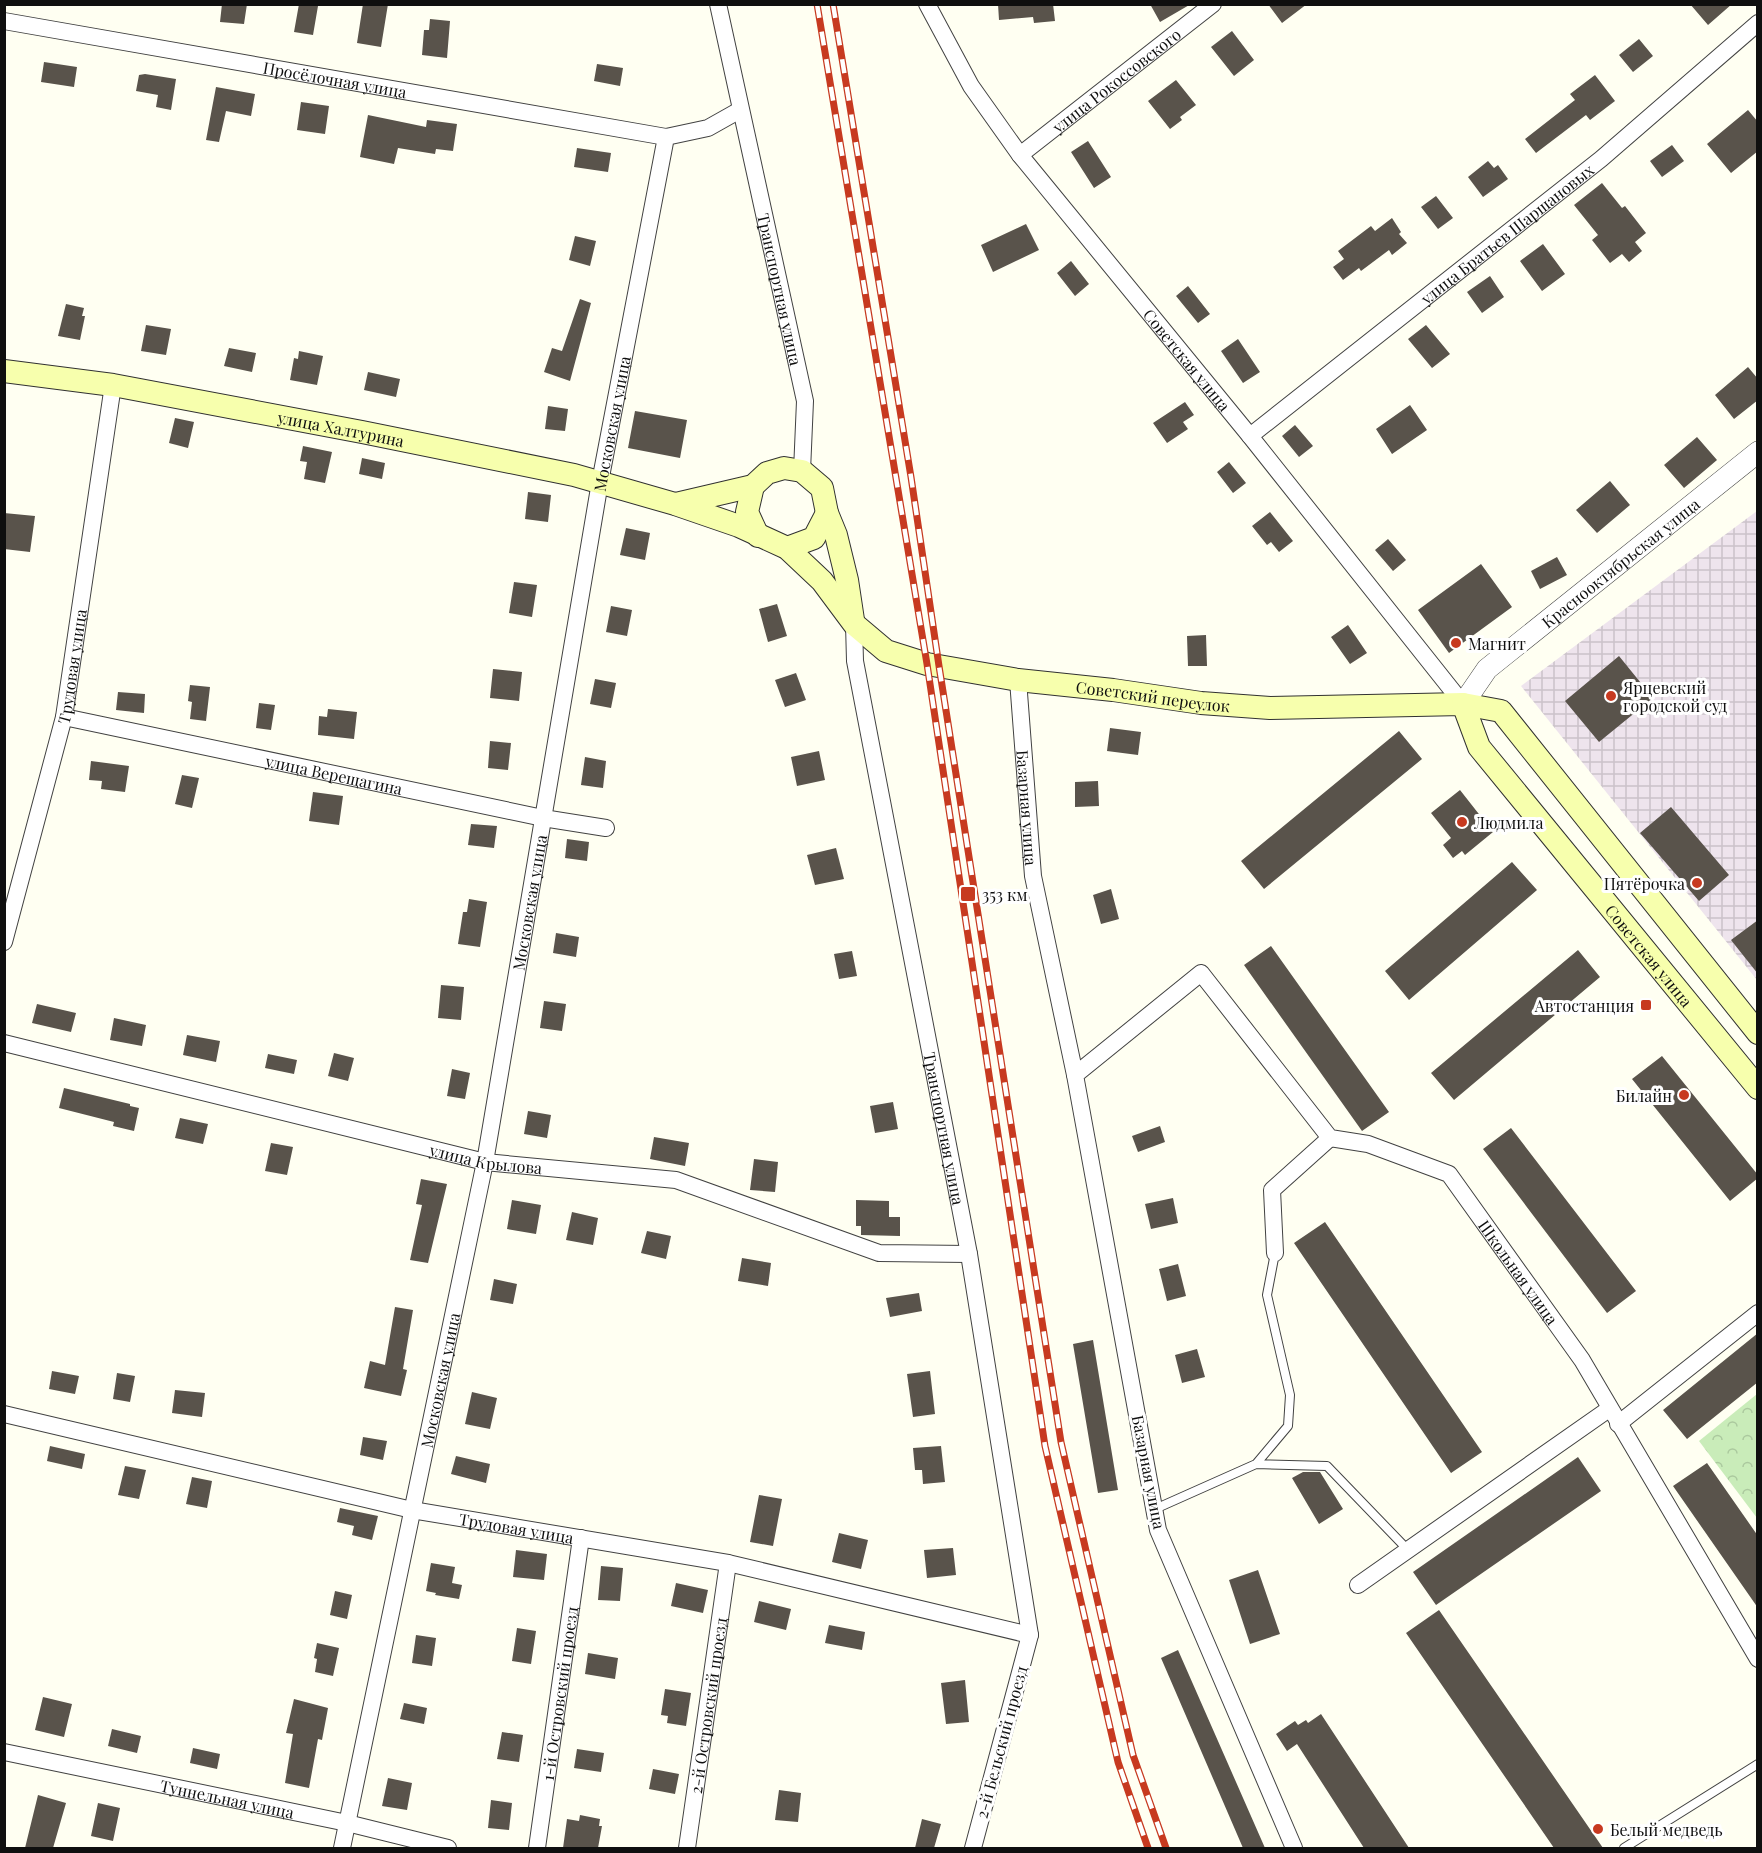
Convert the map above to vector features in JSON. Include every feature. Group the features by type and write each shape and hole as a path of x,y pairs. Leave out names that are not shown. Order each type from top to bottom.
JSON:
{"main road":[{"name":"улица Халтурина","path":"4,371 112,385 574,475 675,504 739,526 758,536"},
{"path":"675,504 753,486 766,474 784,468 802,471 822,488 847,580 854,624"},
{"path":"753,486 747,512 758,536 787,548 814,538 827,513"},
{"name":"Советский переулок","path":"787,548 822,581 854,624 886,651 927,664 1018,680 1113,690 1201,703 1270,708 1463,704"},
{"path":"1463,704 1501,711 1758,1033"},
{"name":"Советская улица","path":"1463,704 1479,747 1758,1088"}],"street":[{"path":"666,137 708,128 740,110 718,4"},
{"name":"Советская улица","path":"927,4 970,86 1020,155 1250,436 1463,704"},
{"name":"улица Рокоссовского","path":"1020,155 1213,4"},
{"name":"Просёлочная улица","path":"4,21 666,137"},
{"name":"улица Братьев Шаршановых","path":"1250,436 1600,159 1758,23"},
{"name":"Транспортная улица","path":"740,110 805,401 802,471"},
{"name":"Московская улица","path":"342,1848 485,1162 600,482 666,137"},
{"name":"Трудовая улица","path":"4,942 64,717 112,385"},
{"name":"Краснооктябрьская улица","path":"1463,704 1487,669 1758,452"},
{"name":"Транспортная улица","path":"854,624 855,661 969,1254 1030,1635"},
{"name":"Базарная улица","path":"1018,680 1033,876 1075,1075 1158,1530 1294,1848"},
{"name":"улица Верещагина","path":"64,717 543,818 606,828"},
{"path":"1075,1075 1201,973 1330,1138 1272,1190 1275,1254"},
{"name":"улица Крылова","path":"4,1043 485,1162 675,1180 879,1253 969,1254"},
{"name":"Школьная улица","path":"1330,1138 1368,1144 1449,1174 1582,1360 1758,1659"},
{"path":"1618,1424 1758,1313"},
{"path":"1358,1585 1609,1409"},
{"name":"Трудовая улица","path":"4,1414 412,1510 728,1563 1030,1635"},
{"name":"1-й Островский проезд","path":"537,1848 581,1538"},
{"name":"2-й Островский проезд","path":"687,1848 728,1563"},
{"name":"2-й Бельский проезд","path":"973,1848 1030,1635"},
{"name":"Туннельная улица","path":"4,1752 347,1823 448,1848"}],"lane":[{"path":"1256,1464 1288,1426 1290,1395 1267,1295 1275,1254"},
{"path":"1155,1509 1256,1464 1327,1466 1408,1550"},
{"path":"1624,1848 1758,1764"}],"shaded area":[{"path":"1757,511 1757,980 1521,686"}],"green space":[{"path":"1757,1394 1757,1518 1699,1441"}],"building":[{"path":"222,4 247,4 244,24 220,22"},
{"path":"299,4 318,6 313,35 294,32"},
{"path":"363,4 388,4 381,47 357,43"},
{"path":"998,4 1053,4 1055,21 1034,23 1033,17 999,20"},
{"path":"1150,4 1191,4 1160,22"},
{"path":"1268,4 1307,4 1282,23"},
{"path":"1690,4 1732,4 1708,25"},
{"path":"430,19 450,21 447,58 422,55 424,30 429,30"},
{"path":"1232,31 1254,60 1234,76 1211,47"},
{"path":"1639,39 1653,56 1633,72 1619,55"},
{"path":"44,62 77,67 74,87 41,82"},
{"path":"597,64 623,68 620,86 594,81"},
{"path":"139,75 176,79 171,110 156,107 158,95 136,91"},
{"path":"1595,75 1615,101 1590,120 1586,115 1536,153 1525,139 1575,100 1570,94"},
{"path":"1176,80 1196,105 1180,117 1182,120 1170,129 1148,101"},
{"path":"216,87 255,94 251,116 226,111 219,142 206,140"},
{"path":"301,102 329,106 325,134 297,130"},
{"path":"1748,110 1758,122 1758,151 1731,173 1707,144"},
{"path":"368,115 426,127 427,120 457,124 453,151 436,149 435,154 398,148 394,164 360,157"},
{"path":"1088,141 1111,177 1094,188 1071,152"},
{"path":"1672,145 1684,161 1662,177 1650,161"},
{"path":"577,148 611,153 608,172 574,167"},
{"path":"1488,161 1494,168 1498,165 1508,179 1483,197 1468,177"},
{"path":"1602,183 1622,208 1625,206 1646,233 1635,242 1642,251 1629,262 1622,254 1610,263 1592,240 1598,235 1574,205"},
{"path":"1436,196 1453,218 1438,229 1421,207"},
{"path":"1392,218 1401,232 1399,234 1407,243 1392,255 1389,250 1361,271 1359,268 1343,280 1333,267 1344,259 1338,251 1371,226 1375,231"},
{"path":"1026,224 1039,250 993,272 981,245"},
{"path":"575,236 596,241 590,266 569,260"},
{"path":"1543,244 1565,274 1542,291 1520,261"},
{"path":"1071,261 1089,284 1075,296 1057,273"},
{"path":"1490,276 1504,297 1482,313 1467,292"},
{"path":"1188,286 1210,314 1198,323 1176,296"},
{"path":"580,299 591,303 570,381 544,372 552,348 562,351"},
{"path":"66,304 84,308 82,316 85,316 80,340 58,336"},
{"path":"146,325 171,329 166,355 141,351"},
{"path":"1426,325 1450,354 1432,368 1408,339"},
{"path":"1238,339 1260,372 1243,383 1221,351"},
{"path":"229,348 256,353 252,372 224,366"},
{"path":"299,351 323,356 317,385 290,380 294,358 298,359"},
{"path":"1748,367 1758,379 1758,400 1734,419 1715,395"},
{"path":"368,372 400,379 396,397 364,390"},
{"path":"1185,402 1194,415 1183,422 1188,429 1167,443 1153,423"},
{"path":"1410,405 1427,430 1392,454 1376,429"},
{"path":"548,406 568,409 565,431 545,429"},
{"path":"635,411 687,420 680,458 628,448"},
{"path":"175,418 194,422 188,448 169,443"},
{"path":"1295,425 1313,446 1299,457 1282,436"},
{"path":"1697,437 1717,460 1684,488 1664,465"},
{"path":"303,446 332,452 325,483 304,479 307,462 300,461"},
{"path":"362,458 385,463 382,479 359,474"},
{"path":"1229,462 1246,483 1233,493 1217,472"},
{"path":"1610,481 1630,505 1597,533 1576,510"},
{"path":"528,492 551,495 548,522 525,519"},
{"path":"1270,512 1293,541 1279,552 1271,542 1267,545 1252,526"},
{"path":"4,513 35,516 30,552 4,549"},
{"path":"626,528 650,533 645,560 620,555"},
{"path":"1388,539 1406,560 1393,571 1375,550"},
{"path":"1557,557 1567,575 1540,589 1531,571"},
{"path":"1481,564 1512,607 1449,653 1418,610"},
{"path":"514,582 537,585 532,617 509,613"},
{"path":"777,604 787,636 768,642 759,609"},
{"path":"611,606 632,610 627,636 606,632"},
{"path":"1348,625 1367,653 1350,664 1331,637"},
{"path":"1206,635 1207,666 1188,666 1187,636"},
{"path":"1619,656 1653,698 1599,742 1565,701"},
{"path":"493,669 522,672 519,701 490,698"},
{"path":"796,673 806,700 785,707 775,680"},
{"path":"595,679 616,683 611,708 590,704"},
{"path":"190,685 210,687 206,721 190,719 192,702 188,701"},
{"path":"118,692 145,694 144,713 116,710"},
{"path":"259,703 275,705 271,730 256,728"},
{"path":"328,709 357,712 354,739 318,735 319,716 327,717"},
{"path":"1110,728 1141,732 1138,755 1107,751"},
{"path":"1399,731 1422,759 1264,889 1241,861"},
{"path":"490,741 511,743 508,770 488,768"},
{"path":"819,751 825,780 797,786 791,757"},
{"path":"585,757 606,761 603,788 581,785"},
{"path":"91,761 129,766 125,792 101,789 102,781 89,780"},
{"path":"182,775 199,778 192,808 175,804"},
{"path":"1098,781 1099,806 1075,807 1075,782"},
{"name":"Людмила","path":"1460,790 1493,832 1465,855 1462,851 1453,858 1443,845 1451,838 1431,813"},
{"path":"313,792 343,796 339,825 309,821"},
{"path":"1671,807 1729,875 1699,901 1640,833"},
{"path":"471,824 497,826 494,848 468,845"},
{"path":"567,839 589,842 587,861 565,858"},
{"path":"836,848 844,879 815,885 807,855"},
{"path":"1512,862 1537,890 1409,1000 1385,971"},
{"path":"1111,889 1119,919 1101,924 1093,895"},
{"path":"469,899 487,902 480,947 458,944 463,912 467,912"},
{"path":"1758,920 1758,974 1731,940"},
{"path":"556,933 579,937 576,957 553,953"},
{"path":"1271,946 1389,1112 1362,1131 1244,965"},
{"path":"1578,950 1600,977 1454,1100 1431,1073"},
{"path":"852,951 857,976 839,979 834,954"},
{"path":"441,985 464,987 461,1020 438,1018"},
{"path":"544,1001 566,1004 562,1031 540,1028"},
{"path":"37,1004 76,1013 71,1032 32,1023"},
{"path":"114,1018 146,1025 142,1046 110,1040"},
{"path":"187,1035 220,1041 216,1062 183,1055"},
{"path":"334,1053 354,1058 348,1081 328,1076"},
{"path":"268,1054 297,1060 294,1074 265,1068"},
{"path":"1662,1056 1758,1175 1758,1178 1730,1201 1632,1079"},
{"path":"452,1069 470,1073 465,1099 447,1096"},
{"path":"64,1088 139,1108 134,1131 113,1126 114,1122 59,1108"},
{"path":"893,1102 898,1129 875,1133 870,1106"},
{"path":"528,1111 551,1115 547,1138 524,1134"},
{"path":"180,1118 208,1124 203,1144 175,1138"},
{"path":"1160,1126 1165,1142 1138,1152 1132,1136"},
{"path":"1511,1128 1636,1291 1607,1313 1483,1149"},
{"path":"654,1137 689,1143 685,1166 650,1159"},
{"path":"271,1143 293,1147 287,1175 265,1171"},
{"path":"754,1159 778,1162 775,1192 750,1190"},
{"path":"421,1179 447,1184 428,1263 410,1260 422,1205 416,1204"},
{"path":"1173,1198 1178,1223 1151,1229 1145,1204"},
{"path":"512,1200 541,1205 536,1234 507,1229"},
{"path":"856,1200 889,1201 889,1217 900,1217 900,1236 861,1235 861,1226 856,1226"},
{"path":"572,1212 598,1218 593,1245 566,1240"},
{"path":"1325,1222 1482,1452 1451,1473 1294,1243"},
{"path":"647,1231 671,1236 666,1259 641,1253"},
{"path":"742,1258 771,1263 768,1286 738,1281"},
{"path":"1178,1264 1186,1296 1167,1301 1159,1269"},
{"path":"494,1279 517,1284 513,1304 490,1300"},
{"path":"919,1293 922,1311 890,1317 886,1298"},
{"path":"395,1307 413,1310 403,1369 407,1370 401,1396 364,1388 370,1361 385,1365"},
{"path":"1758,1333 1758,1382 1687,1439 1663,1410"},
{"path":"1093,1340 1118,1490 1098,1493 1073,1344"},
{"path":"1197,1349 1205,1377 1182,1383 1175,1355"},
{"path":"52,1371 79,1376 75,1394 49,1389"},
{"path":"930,1371 935,1414 913,1417 907,1374"},
{"path":"117,1373 135,1376 130,1402 113,1399"},
{"path":"175,1390 205,1393 202,1417 172,1413"},
{"path":"472,1392 497,1398 490,1429 465,1424"},
{"path":"363,1437 387,1441 383,1460 360,1455"},
{"path":"50,1446 85,1454 82,1469 47,1461"},
{"path":"941,1446 945,1482 923,1484 922,1470 915,1470 913,1448"},
{"path":"456,1456 490,1464 486,1483 451,1474"},
{"path":"1578,1457 1601,1491 1436,1605 1413,1572"},
{"path":"1707,1463 1758,1536 1758,1608 1673,1486"},
{"path":"125,1466 146,1470 139,1499 118,1495"},
{"path":"1303,1472 1320,1472 1343,1509 1319,1524 1292,1478"},
{"path":"192,1477 212,1481 207,1508 186,1504"},
{"path":"759,1495 782,1499 773,1546 750,1542"},
{"path":"340,1508 378,1516 372,1540 352,1535 354,1526 337,1522"},
{"path":"839,1533 868,1540 861,1569 832,1562"},
{"path":"953,1548 956,1575 927,1578 924,1550"},
{"path":"516,1550 547,1554 544,1580 513,1577"},
{"path":"431,1563 455,1567 452,1583 462,1585 459,1599 426,1591"},
{"path":"601,1566 623,1568 620,1601 598,1600"},
{"path":"1258,1570 1280,1634 1250,1644 1229,1580"},
{"path":"676,1583 708,1590 703,1613 671,1606"},
{"path":"335,1591 352,1595 347,1619 330,1615"},
{"path":"759,1601 791,1609 786,1630 754,1622"},
{"path":"1439,1610 1603,1848 1554,1848 1406,1633"},
{"path":"829,1625 865,1632 862,1650 825,1643"},
{"path":"517,1628 536,1631 531,1664 512,1661"},
{"path":"416,1635 436,1638 432,1666 412,1663"},
{"path":"317,1643 339,1648 333,1676 315,1672 317,1659 314,1658"},
{"path":"1178,1650 1265,1848 1243,1848 1161,1658"},
{"path":"588,1653 618,1658 615,1679 585,1674"},
{"path":"965,1680 969,1722 946,1724 941,1683"},
{"path":"665,1689 691,1693 686,1726 667,1723 668,1716 661,1715"},
{"path":"43,1697 72,1704 64,1737 35,1730"},
{"path":"294,1699 328,1708 322,1740 318,1739 309,1788 285,1783 293,1734 286,1733"},
{"path":"404,1703 427,1708 424,1724 400,1719"},
{"path":"1321,1714 1409,1848 1364,1848 1297,1744 1287,1751 1276,1734 1295,1721 1298,1725 1306,1720 1308,1723"},
{"path":"112,1729 141,1736 137,1753 108,1746"},
{"path":"502,1732 523,1735 519,1762 497,1759"},
{"path":"193,1748 220,1754 217,1769 190,1763"},
{"path":"577,1749 604,1753 601,1772 574,1768"},
{"path":"653,1769 679,1774 675,1794 649,1789"},
{"path":"388,1778 412,1783 407,1810 382,1806"},
{"path":"779,1790 801,1793 798,1822 775,1820"},
{"path":"38,1795 66,1803 53,1848 25,1848"},
{"path":"491,1800 512,1803 509,1830 488,1828"},
{"path":"98,1803 120,1808 113,1841 91,1836"},
{"path":"580,1815 600,1819 599,1826 602,1826 598,1848 563,1848 567,1819 579,1821"},
{"path":"922,1819 941,1824 934,1848 915,1848"}],"railway":[{"path":"817,4 927,664 1045,1446 1118,1762 1148,1848"},
{"path":"833,4 911,477 1061,1442 1133,1755 1166,1848"}],"place":[{"name":"Магнит","path":"1456,643"},
{"name":"Ярцевский городской суд","path":"1611,696"},
{"name":"Людмила","path":"1462,822"},
{"name":"Пятёрочка","path":"1697,883"},
{"name":"353 км","path":"968,894"},
{"name":"Автостанция","path":"1646,1005"},
{"name":"Билайн","path":"1684,1095"},
{"name":"Белый медведь","path":"1598,1829"}]}
